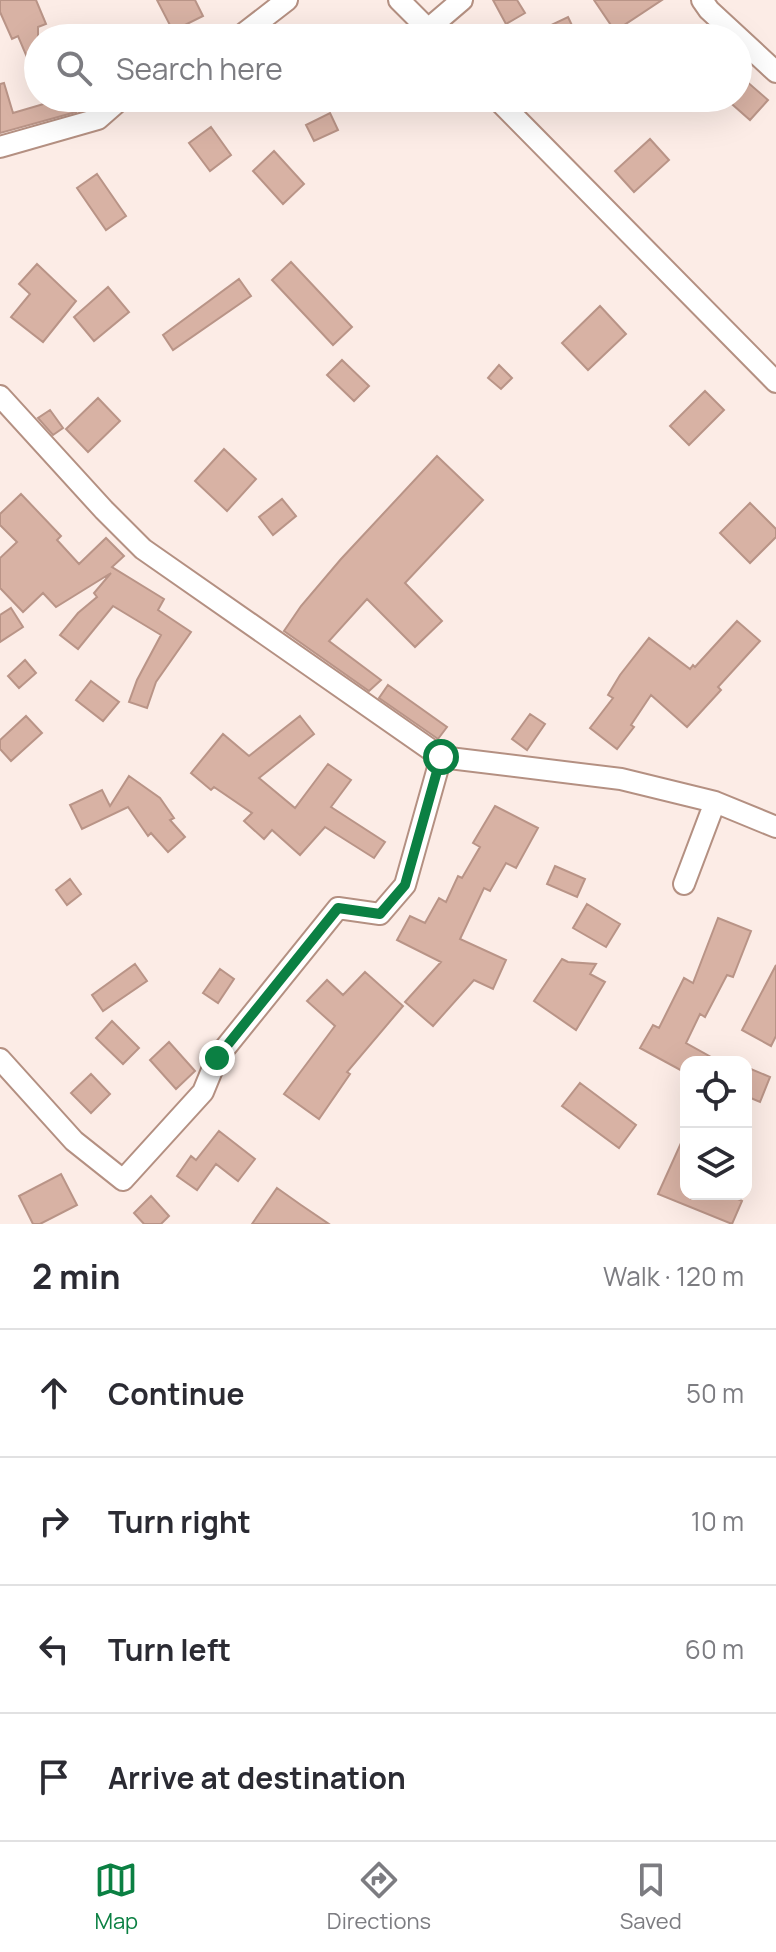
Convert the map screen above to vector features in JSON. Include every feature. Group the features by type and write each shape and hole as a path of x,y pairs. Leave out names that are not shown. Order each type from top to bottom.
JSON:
{"street":[{"path":"256,24 287,0"},
{"path":"399,0 422,24"},
{"path":"441,24 462,0"},
{"path":"702,0 727,24"},
{"path":"752,49 776,72"},
{"path":"0,147 98,119 106,112"},
{"path":"510,112 776,382"},
{"path":"0,396 143,549 441,757 621,779 715,802 776,827"},
{"path":"0,1059 74,1141 123,1180 203,1092 217,1058 338,908 380,914 405,885 441,757"},
{"path":"684,884 715,802"}],"building":[{"path":"0,0 36,0 46,24 24,24 24,50 18,36 12,39 0,12"},
{"path":"157,0 195,0 203,16 187,24 169,24"},
{"path":"493,0 517,0 525,13 506,24"},
{"path":"594,0 662,0 626,24 610,24"},
{"path":"568,17 571,24 553,24"},
{"path":"4,83 13,113 24,110 76,112 0,133 0,84"},
{"path":"752,86 768,100 750,120 741,112 752,112"},
{"path":"330,113 338,130 314,141 306,125"},
{"path":"211,127 231,155 210,171 189,143"},
{"path":"650,139 669,160 634,192 615,171"},
{"path":"274,151 304,184 283,204 253,171"},
{"path":"97,174 126,216 106,230 77,188"},
{"path":"291,262 352,327 333,345 272,280"},
{"path":"37,264 76,301 43,342 11,317 30,294 19,284"},
{"path":"239,279 251,296 173,350 163,335"},
{"path":"108,287 129,312 94,341 74,317"},
{"path":"600,306 626,334 588,370 562,343"},
{"path":"342,360 369,386 354,401 327,375"},
{"path":"499,365 512,378 501,389 488,378"},
{"path":"705,391 724,410 689,445 670,426"},
{"path":"98,398 120,421 88,452 66,429"},
{"path":"50,410 63,428 53,435 38,418"},
{"path":"224,449 256,479 227,511 195,481"},
{"path":"437,456 483,500 405,583 442,621 415,647 367,599 329,641 381,680 369,691 284,631 341,559"},
{"path":"21,494 61,536 57,540 79,564 106,538 124,556 112,567 164,599 158,610 191,632 156,682 147,708 129,702 161,635 113,606 78,649 60,635 78,613 97,597 94,593 111,573 56,607 43,593 23,612 0,588 0,558 17,542 0,525 0,514"},
{"path":"282,499 296,516 273,535 259,517"},
{"path":"750,503 776,529 776,537 750,563 720,533"},
{"path":"11,608 23,627 0,642 0,615"},
{"path":"737,621 760,641 687,727 651,695 631,725 634,727 617,749 590,728 613,698 608,695 620,675 649,638 690,669"},
{"path":"25,660 36,673 19,688 8,676"},
{"path":"91,681 119,702 103,721 76,700"},
{"path":"388,685 447,727 438,739 379,698"},
{"path":"530,714 545,724 527,750 512,739"},
{"path":"26,716 42,733 11,761 0,749 0,740"},
{"path":"300,716 314,734 259,778 295,808 328,764 351,780 331,807 385,842 374,858 325,827 300,855 272,830 264,839 244,821 252,813 214,787 211,790 191,773 223,734 249,756"},
{"path":"129,776 160,798 174,818 170,820 185,837 168,852 151,833 148,836 128,807 82,829 70,805 102,790 110,806"},
{"path":"495,806 538,828 516,868 506,863 490,891 484,888 460,939 506,960 493,989 474,980 433,1026 405,1002 441,962 397,940 410,916 425,923 439,898 446,902 458,876 462,878 480,847 473,843"},
{"path":"555,866 585,879 577,897 547,884"},
{"path":"70,879 81,894 67,905 56,890"},
{"path":"587,904 620,924 606,947 573,928"},
{"path":"718,918 751,931 733,977 727,975 705,1017 700,1014 686,1043 709,1056 680,1056 680,1070 640,1048 653,1025 659,1028 684,978 693,983"},
{"path":"562,959 596,964 590,974 605,982 576,1030 534,1001"},
{"path":"135,964 147,981 103,1011 92,995"},
{"path":"776,965 776,1036 771,1046 742,1030"},
{"path":"220,969 234,979 218,1003 203,993"},
{"path":"365,972 403,1006 347,1072 350,1074 319,1119 284,1094 335,1026 307,1001 327,980 343,995"},
{"path":"112,1021 139,1048 123,1064 96,1038"},
{"path":"169,1042 195,1071 176,1089 150,1060"},
{"path":"752,1070 770,1077 760,1102 752,1099"},
{"path":"91,1074 110,1094 91,1113 71,1093"},
{"path":"580,1083 636,1125 619,1148 562,1106"},
{"path":"219,1131 255,1159 238,1181 216,1164 197,1190 177,1176 191,1156 196,1160"},
{"path":"680,1145 680,1200 742,1201 732,1224 658,1194"},
{"path":"61,1174 77,1205 40,1224 33,1224 19,1196"},
{"path":"277,1188 301,1205 329,1224 252,1224"},
{"path":"151,1196 169,1216 161,1224 144,1224 134,1213"}],"route":[{"path":"217,1058 338,908 380,914 405,885 441,757"}]}
